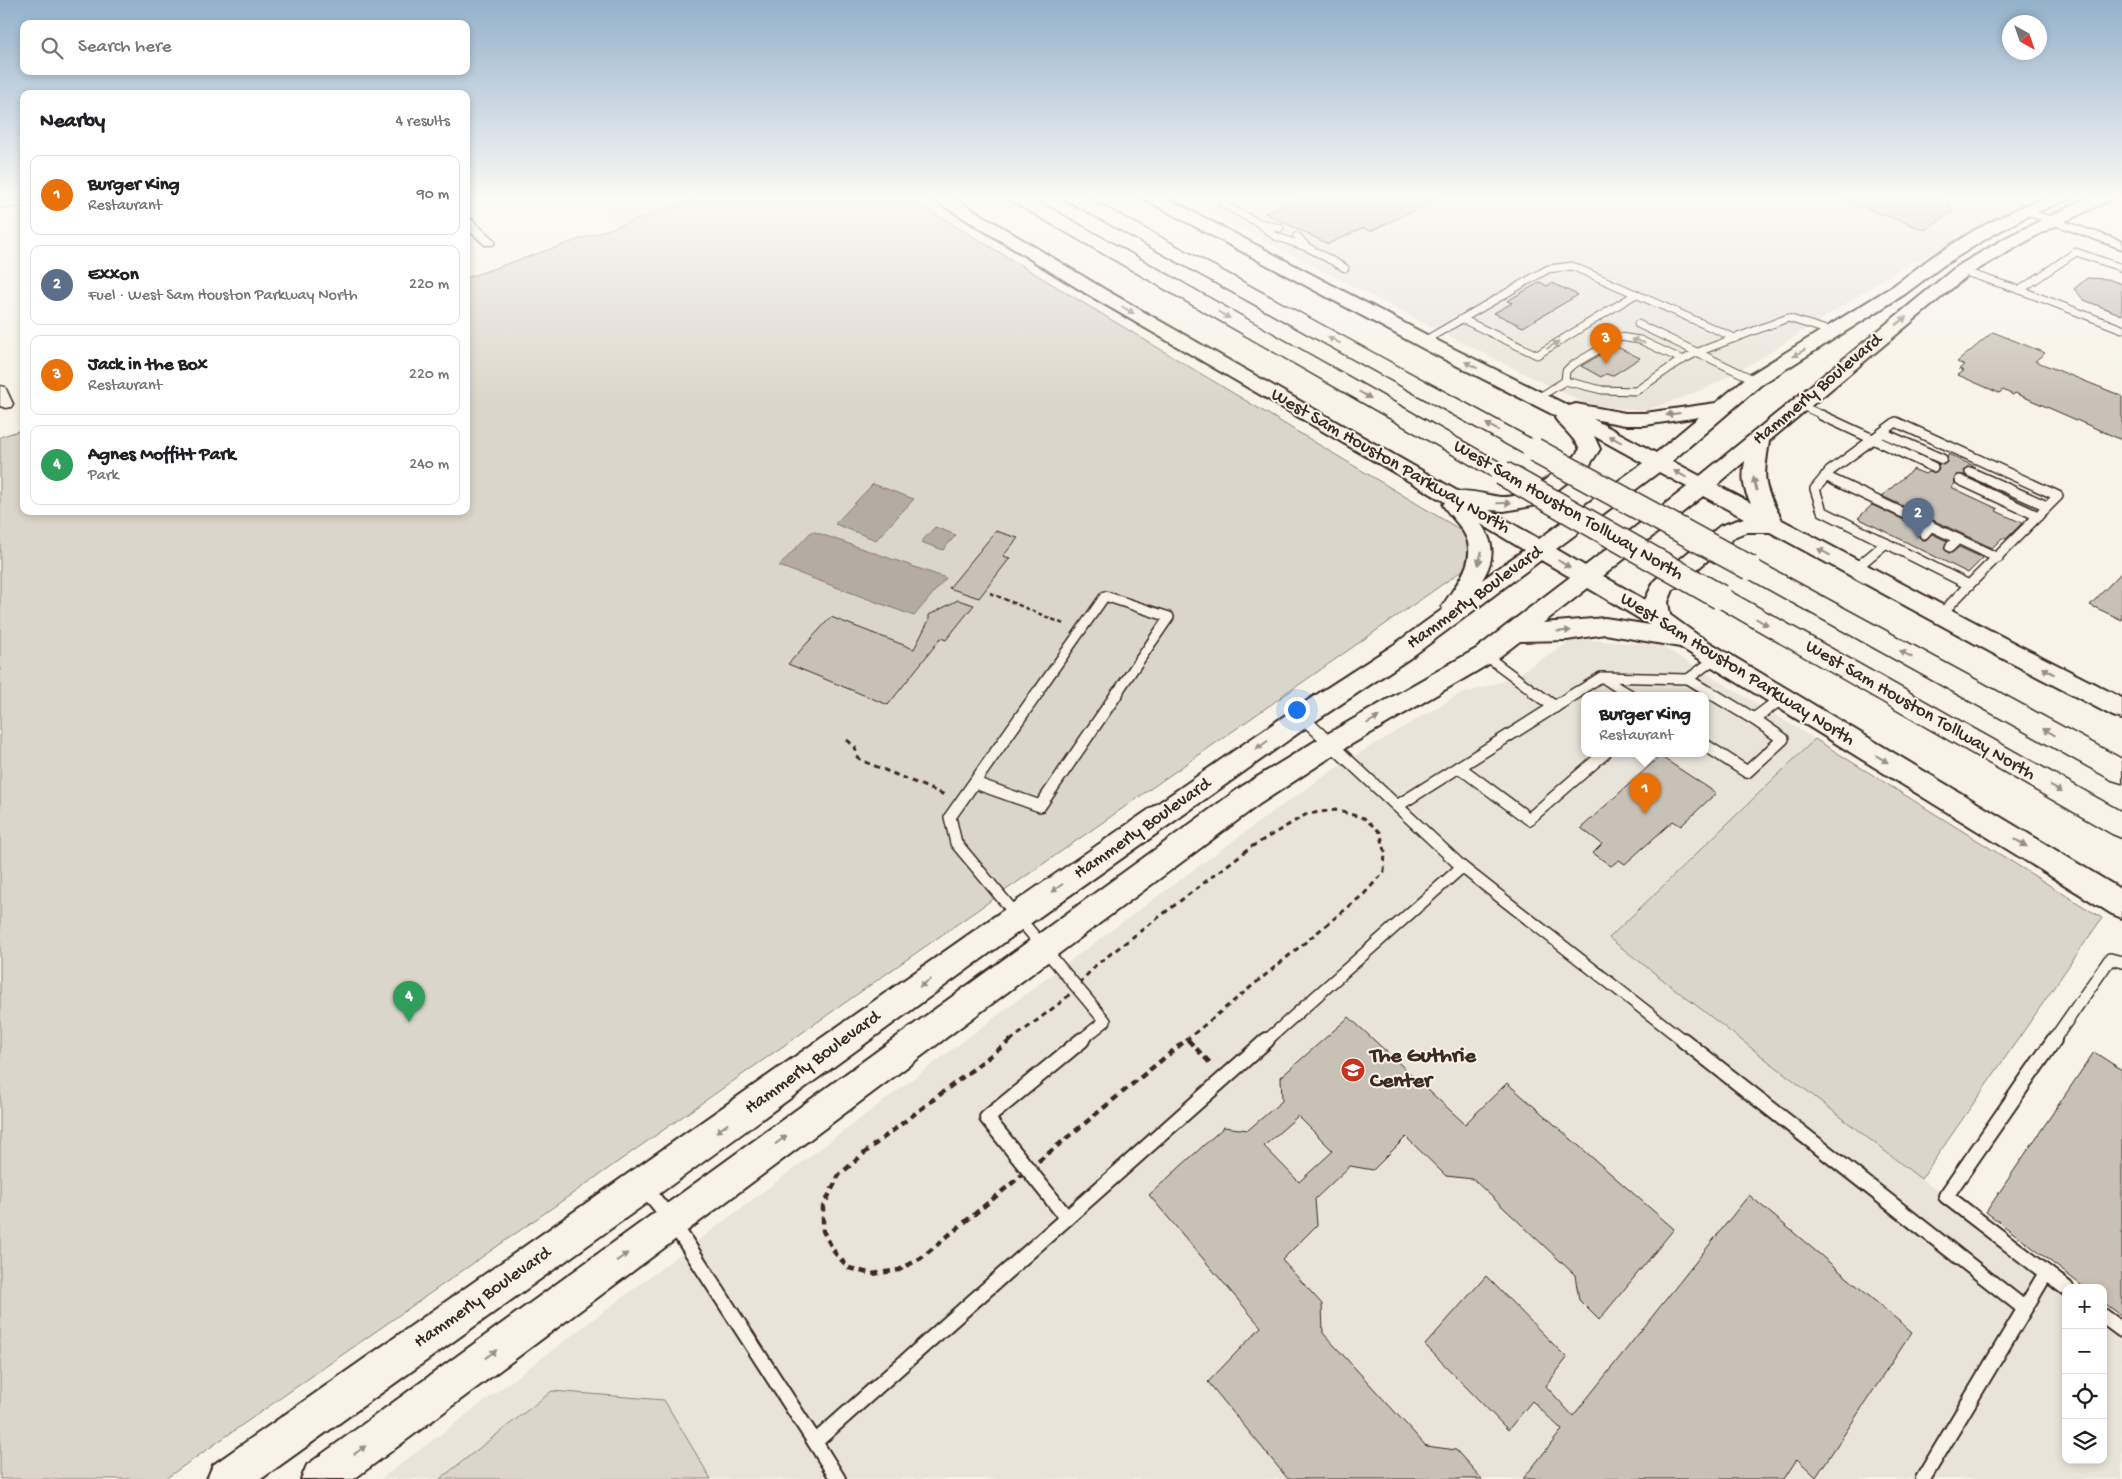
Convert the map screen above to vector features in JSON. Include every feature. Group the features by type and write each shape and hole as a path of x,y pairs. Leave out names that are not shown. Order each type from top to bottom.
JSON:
{"highway":[{"name":"West Sam Houston Tollway North","path":"1135,264 2122,826"},
{"name":"West Sam Houston Tollway North","path":"1196,264 2122,772"}],"main road":[{"name":"West Sam Houston Parkway North","path":"1050,264 1541,549 1658,619 1716,658 2122,904"},
{"path":"1278,264 1424,341 1546,402 1855,569 2122,709"},
{"name":"Hammerly Boulevard","path":"226,1479 643,1185 1018,916 1302,718 1401,652 1658,462 1755,380 1899,290 1934,264"},
{"name":"Hammerly Boulevard","path":"321,1479 1251,795 1330,744 1485,654 1515,633 1702,486 1973,264"},
{"path":"1440,490 1482,502 1504,504 1529,500 1582,461 1590,450 1583,435 1546,402"},
{"path":"1546,402 1625,418 1645,419 1721,408"},
{"path":"1758,439 1753,476 1774,525"},
{"path":"1440,490 1474,528 1482,548 1481,562 1447,618"},
{"path":"1658,619 1656,602 1663,586 1728,531 1744,525 1774,525"},
{"path":"1515,633 1567,631 1604,626 1634,630 1690,642"}],"street":[{"path":"0,390 6,404"}],"lane":[{"path":"1338,264 1345,268"},
{"path":"2020,290 2058,264"},
{"path":"1424,341 1548,269 1572,266 1735,338"},
{"path":"1962,271 2020,290 2122,329"},
{"path":"1462,319 1537,355 1636,294"},
{"path":"1565,381 1602,390 1636,391 1698,352 1788,318 1833,332"},
{"path":"1638,324 1755,380"},
{"path":"1546,402 1565,381 1566,371 1571,366 1620,337 1640,340 1683,360"},
{"path":"1800,405 1933,467"},
{"path":"1941,614 1970,586 1998,558 2058,496 1896,422 1825,476 1815,488 1822,510 1970,586"},
{"path":"1883,433 1942,459"},
{"path":"1970,472 2048,506"},
{"path":"1825,476 1998,558"},
{"path":"1960,480 2038,516"},
{"path":"1871,508 1878,501"},
{"path":"1896,520 1904,514"},
{"path":"1850,525 1858,518"},
{"path":"1924,534 1930,526"},
{"path":"1875,538 1884,531"},
{"path":"1950,547 1958,540"},
{"path":"1855,569 1886,543"},
{"path":"1903,551 1912,545"},
{"path":"1929,565 1938,558"},
{"path":"975,783 1040,806 1169,616 1105,596 950,817 956,843 1105,1021 987,1118 1067,1218"},
{"path":"1485,654 1555,707"},
{"path":"1688,679 1716,658"},
{"path":"1601,677 1624,692"},
{"path":"1397,806 1601,677 1688,679 1754,719 1783,740 1747,772 1709,748"},
{"path":"1754,719 1782,698"},
{"path":"1302,718 1462,866 2024,1308"},
{"path":"1459,767 1529,819 1600,757"},
{"path":"815,1442 1462,866"},
{"path":"2062,1285 1946,1196 2110,959 2122,962"},
{"path":"643,1185 672,1221 838,1479"},
{"path":"1923,1479 2046,1273"},
{"path":"2107,1319 2122,1330"}],"path":[{"path":"990,593 1081,631"},
{"path":"847,740 854,743 857,757 862,761 962,801"},
{"path":"1186,1038 1224,1078"}],"shaded area":[{"path":"507,264 1019,264 1469,535 1470,565 165,1479 0,1479 0,437 20,430 20,515 470,515 470,277"},
{"path":"1310,264 1907,264 1763,357 1707,388 1644,411 1586,404"},
{"path":"1923,264 1935,264 1930,267"},
{"path":"873,484 914,499 876,540 835,524"},
{"path":"935,527 956,535 943,550 921,542"},
{"path":"812,531 946,578 914,616 779,566"},
{"name":"The Guthrie Center","path":"1574,639 1660,645 1815,739 1609,938 2062,1287 2062,1464 2107,1464 2107,1322 2122,1334 2122,1479 381,1479 1071,960 1271,813 1348,760 1458,695 1510,679"},
{"path":"1815,739 2102,918 1921,1179 1609,938"},
{"path":"552,1391 664,1400 711,1479 440,1479"}],"building":[{"path":"2087,278 2108,279 2122,284 2122,315 2084,300 2074,289"},
{"path":"1540,282 1547,286 1552,283 1578,295 1523,327 1494,313 1512,303 1507,301"},
{"path":"1993,332 2045,353 2035,361 2122,396 2122,440 2015,393 2013,395 2003,390 1999,393 1958,375 1964,371 1959,369 1964,365 1957,362"},
{"path":"1615,346 1640,358 1612,376 1606,374 1601,377 1581,366"},
{"path":"1948,454 1976,467 1967,467 1964,470 1965,475 1956,475 1955,484 1951,487 1998,509 1996,511 2022,523 2006,539 2002,538 1992,548 1882,496 1913,469 1925,474 1936,472 1939,469 1938,464 1943,465 1947,462"},
{"path":"1872,505 1921,528 1918,536 1922,540 1926,540 1932,534 1947,541 1944,548 1948,553 1952,553 1959,547 1983,558 1968,573 1858,518"},
{"path":"996,531 1018,538 1003,556 1010,558 979,598 949,588"},
{"path":"2122,572 2122,620 2090,605"},
{"path":"958,600 974,605 946,640 941,638 888,705 788,664 831,617 914,649 929,620 929,615"},
{"path":"1659,757 1716,793 1681,826 1673,821 1625,864 1619,860 1611,866 1593,853 1602,844 1581,828"},
{"path":"1349,1017 1465,1124 1507,1083 1674,1229 1599,1320 1579,1300 1575,1275 1473,1179 1446,1176 1406,1137 1373,1170 1350,1166 1315,1199 1317,1225 1282,1260 1322,1304 1323,1333 1426,1446 1456,1450 1482,1479 1288,1479 1208,1382 1261,1327 1149,1195 1224,1127 1248,1130 1282,1101 1281,1077","holes":["1298,1116 1333,1151 1299,1182 1264,1146"]},
{"path":"2094,1052 2122,1070 2122,1316 2107,1305 2107,1284 2080,1284 1986,1212"},
{"path":"1749,1195 1912,1332 1816,1477 1797,1459 1784,1479 1523,1479 1562,1430 1532,1401 1508,1430 1425,1345 1486,1276 1567,1358 1546,1386 1573,1416"}],"place":[{"name":"Jack in the Box","path":"1606,364"},
{"name":"Exxon","path":"1918,539"},
{"name":"Burger King","path":"1645,814"},
{"name":"Agnes Moffitt Park","path":"409,1022"},
{"name":"The Guthrie Center","path":"1353,1070"}]}
